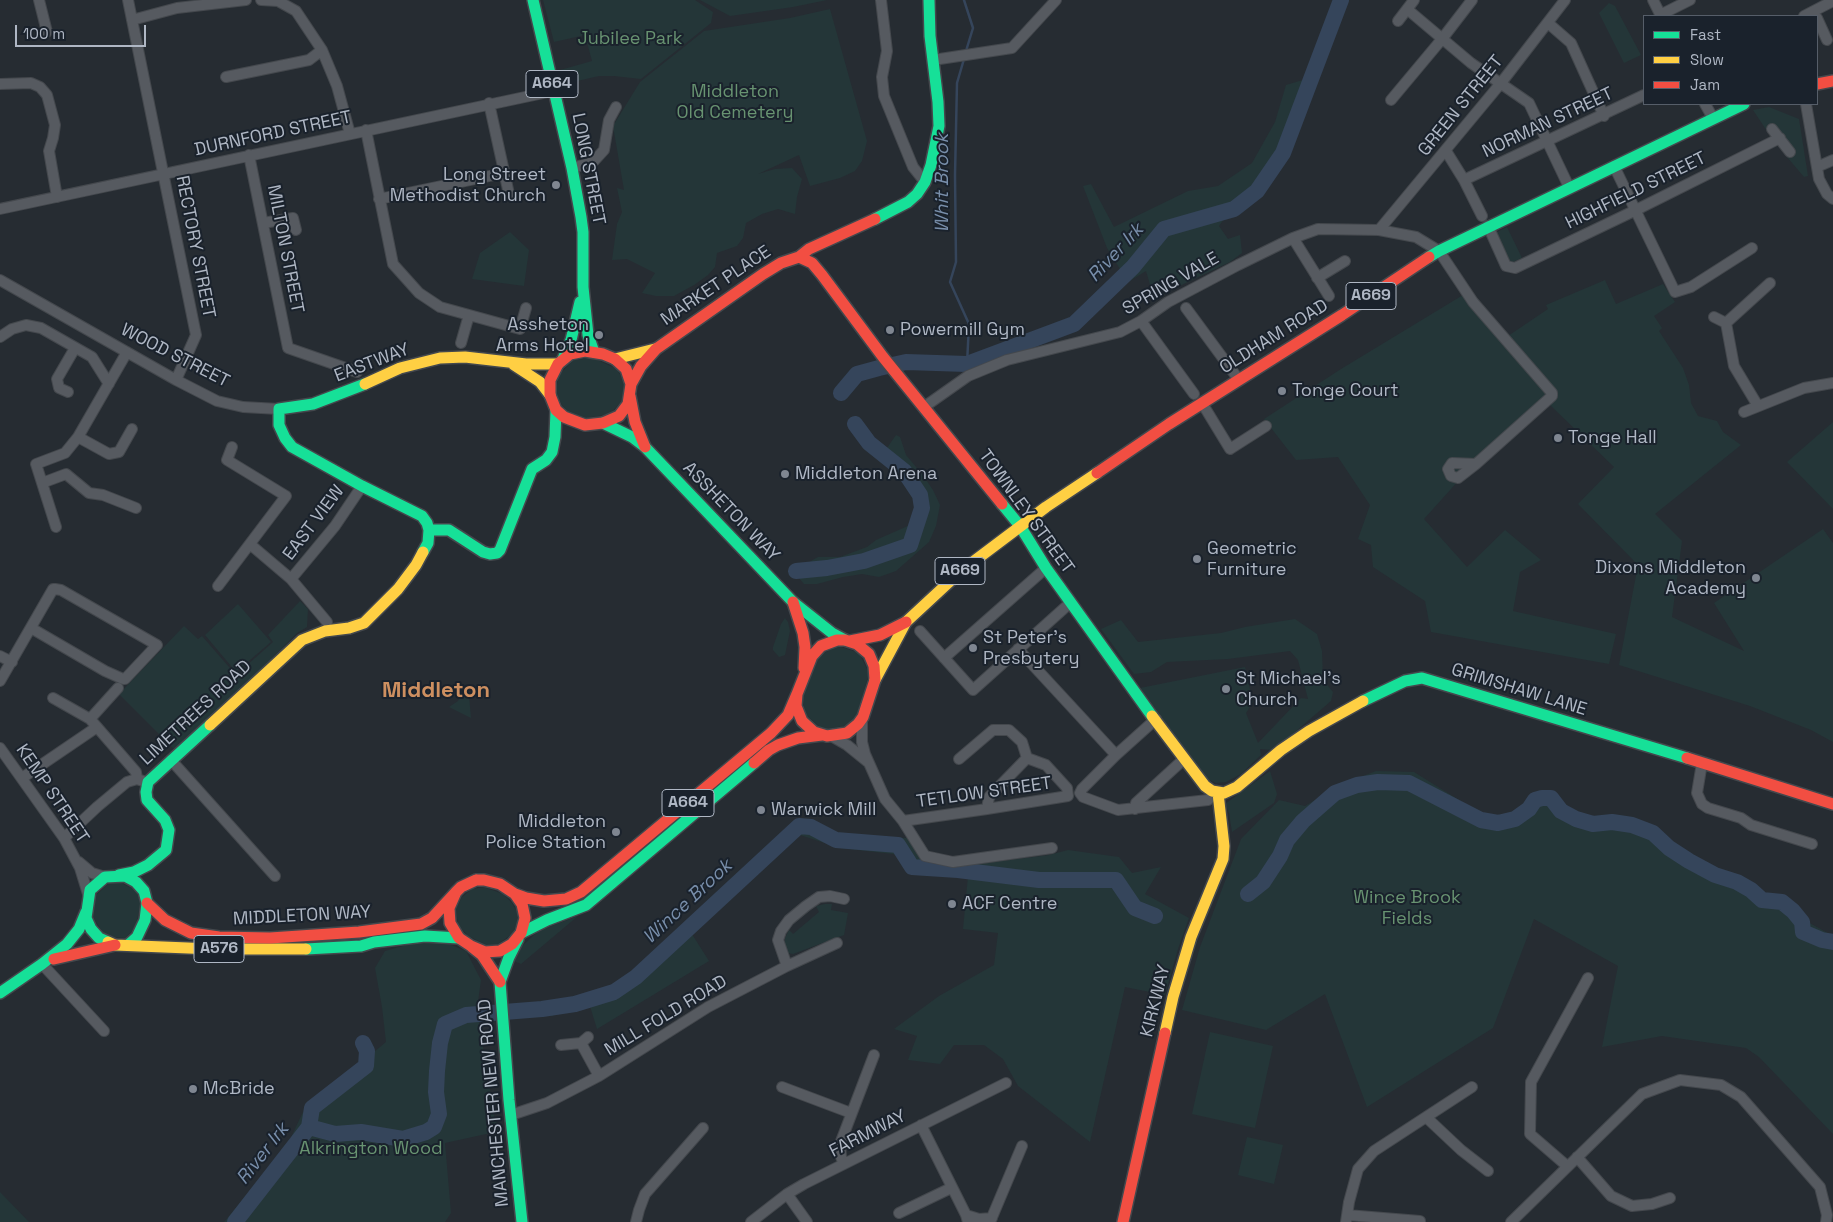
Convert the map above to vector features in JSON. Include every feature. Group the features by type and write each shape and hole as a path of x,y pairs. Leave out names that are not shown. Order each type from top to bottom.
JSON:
{"main road":[{"name":"LONG STREET","path":"533,0 572,168 583,232 583,287 588,333 594,352"},
{"path":"925,182 931,165 939,114 929,0"},
{"path":"1818,84 1833,82"},
{"name":"OLDHAM ROAD","path":"848,641 880,635 906,622 960,571 1046,507 1202,403 1342,315 1485,221 1569,187 1742,105"},
{"name":"MARKET PLACE","path":"631,384 641,366 656,349 763,274 781,263 799,257 809,249 908,202 917,194 925,182"},
{"name":"TOWNLEY STREET","path":"799,257 812,263 822,274 883,357 1020,526 1070,603 1130,686 1205,786 1216,792"},
{"name":"LONG STREET","path":"560,361 571,340 583,287"},
{"name":"MARKET PLACE","path":"615,359 656,349"},
{"path":"560,361 577,352 594,352 615,359 626,369 631,384"},
{"name":"EASTWAY","path":"279,409 313,404 349,391 400,368 440,358 465,357 508,362 560,361"},
{"name":"A664","path":"550,395 550,380 560,361"},
{"name":"EASTWAY","path":"508,362 527,372 540,382 550,395"},
{"name":"A664","path":"576,423 594,425 619,416 628,404 631,384"},
{"path":"279,409 280,426 285,438 292,447 362,486 422,516 429,530 449,530 482,552 490,554 497,553 500,550 532,469 546,460 552,452 555,437 556,410 550,395"},
{"name":"ASSHETON WAY","path":"630,396 635,422 645,446"},
{"path":"555,437 576,423 564,417 556,410"},
{"name":"ASSHETON WAY","path":"603,423 625,433 645,446 793,602 832,633 848,641"},
{"name":"LIMETREES ROAD","path":"119,875 134,872 148,865 166,850 170,837 164,820 147,800 143,781 171,760 298,644 326,626 349,628 364,623 375,614 416,565 428,543 429,530"},
{"name":"ASSHETON WAY","path":"793,602 803,632 805,647 802,676"},
{"name":"OLDHAM ROAD","path":"875,680 906,622"},
{"name":"A664","path":"456,892 468,882 484,880 500,884 515,894 534,900 566,899 581,892 771,734 788,715 802,676 816,650 829,642 848,641 863,648 869,654 874,666 875,680 863,717 853,729 847,733 798,738 769,750 586,904 579,909 547,920 519,936 507,948 486,952 471,946 459,938"},
{"name":"GRIMSHAW LANE","path":"1216,792 1229,792 1281,750 1335,715 1405,681 1422,678 1833,804"},
{"name":"A664","path":"797,694 796,706 802,721 808,728 828,736"},
{"name":"KIRKWAY","path":"1123,1222 1173,997 1191,937 1223,860 1224,840 1216,792"},
{"path":"128,944 141,931 145,920 147,903 143,877 148,865"},
{"path":"88,894 94,885 105,878 119,875 136,882 144,891"},
{"path":"456,892 451,901 448,915 452,928 459,938"},
{"name":"MIDDLETON WAY","path":"147,903 173,926 191,933 209,936 270,938 359,932 426,921 456,892"},
{"name":"A576","path":"88,894 86,912 88,924 94,934 104,941 115,945"},
{"name":"A664","path":"515,894 522,904 524,911 524,925 519,936"},
{"name":"A576","path":"0,993 59,952 73,937 86,912"},
{"name":"MIDDLETON WAY","path":"128,944 212,949 311,949 361,946 374,942 425,936 459,938"},
{"name":"MANCHESTER NEW ROAD","path":"500,982 519,936"},
{"name":"A576","path":"42,964 60,957 128,944"},
{"name":"MANCHESTER NEW ROAD","path":"471,946 482,955 500,982 522,1222"}],"street":[{"path":"38,0 47,32"},
{"name":"RECTORY STREET","path":"128,0 196,335 176,380"},
{"path":"132,20 177,8 246,0"},
{"path":"261,0 278,1 296,11 322,50 337,86 350,134"},
{"path":"881,0 887,51 882,77 884,96 913,167 925,182"},
{"path":"933,60 1012,48 1056,0"},
{"path":"1398,21 1414,0"},
{"path":"1391,100 1472,0"},
{"path":"1653,0 1660,15"},
{"path":"1662,15 1690,0"},
{"path":"1815,15 1833,1"},
{"name":"GREEN STREET","path":"1379,230 1501,83 1548,22 1560,2"},
{"path":"1407,10 1471,63 1529,103 1569,187"},
{"path":"1818,21 1827,40"},
{"path":"1548,22 1571,43 1604,116"},
{"path":"226,77 309,60 322,50"},
{"path":"0,84 31,83 40,87 47,95 54,125 49,151 57,197"},
{"path":"0,88 0,93"},
{"name":"DURNFORD STREET","path":"0,209 554,91"},
{"name":"NORMAN STREET","path":"1464,180 1604,116 1643,96"},
{"path":"489,104 509,194"},
{"path":"1706,105 1712,118"},
{"path":"1806,105 1819,179 1827,194 1833,199"},
{"path":"572,168 593,162 604,150 609,120 616,107"},
{"path":"1772,129 1790,152"},
{"path":"366,130 393,264 419,293 440,307 520,329 526,308"},
{"name":"HIGHFIELD STREET","path":"1485,221 1506,266 1515,268 1780,138"},
{"path":"1446,151 1464,180 1485,221"},
{"name":"MILTON STREET","path":"249,156 288,348 357,372"},
{"path":"1817,167 1833,160"},
{"path":"1614,166 1675,292 1691,287 1752,248"},
{"path":"379,199 504,173"},
{"path":"263,223 293,218 296,230"},
{"name":"SPRING VALE","path":"924,407 968,376 1007,360 1120,332 1141,321 1168,302 1293,238 1318,229 1379,230 1416,237 1439,251"},
{"path":"1293,238 1329,296"},
{"path":"1439,251 1473,302 1552,393 1552,396 1476,464"},
{"path":"1317,278 1345,261"},
{"name":"WOOD STREET","path":"0,280 176,380 217,401 244,407 279,409"},
{"path":"1726,323 1770,283"},
{"path":"1186,308 1239,380"},
{"path":"460,344 470,316"},
{"path":"1714,316 1726,323"},
{"path":"1141,321 1194,394"},
{"path":"1726,323 1734,366 1758,406"},
{"path":"0,337 12,329 26,325 41,328 92,357 109,384"},
{"path":"68,392 59,388 57,378 75,348"},
{"path":"56,527 36,464 65,453 78,437 127,352"},
{"path":"1744,412 1804,388 1833,383"},
{"path":"1202,403 1230,449 1266,426"},
{"path":"78,437 109,454 119,452 132,428"},
{"path":"218,586 251,545 286,496 226,460 232,447"},
{"path":"42,483 66,474 89,493 102,495 136,508"},
{"name":"EAST VIEW","path":"292,579 335,526 362,486"},
{"path":"251,545 292,579 326,626"},
{"path":"944,658 1046,568"},
{"path":"0,681 53,590 61,590 157,645 125,679 105,671 31,628"},
{"path":"920,631 973,690 1070,603"},
{"path":"1018,650 1116,755"},
{"path":"0,656 12,662"},
{"path":"22,778 94,723 118,688"},
{"path":"52,698 94,723 143,781"},
{"path":"863,717 862,743 885,799 903,821 926,856 953,862 1052,848"},
{"path":"1156,719 1082,789 1080,793 1083,797 1118,810 1208,800 1216,792"},
{"path":"959,759 993,730 1009,730 1022,742 1027,758 989,797 987,809"},
{"path":"828,736 847,745 870,765"},
{"name":"KEMP STREET","path":"0,748 64,838 76,859 88,894"},
{"name":"TETLOW STREET","path":"903,821 1065,797 1069,793 1067,788 1046,764 1027,758"},
{"path":"1135,809 1136,803 1184,759"},
{"path":"171,760 275,876"},
{"path":"1702,763 1697,793 1702,804 1708,808 1741,818 1751,825 1798,843 1812,844"},
{"path":"64,838 127,782 143,781"},
{"name":"KEMP STREET","path":"76,859 92,874 105,878"},
{"path":"787,966 778,940 781,931 789,920 819,897 844,898"},
{"name":"MILL FOLD ROAD","path":"511,1115 542,1105 599,1076 708,1007 787,966 837,944"},
{"path":"42,964 104,1031"},
{"path":"1568,1166 1530,1134 1531,1082 1588,978"},
{"path":"561,1045 584,1040 599,1076"},
{"path":"844,1164 840,1157 840,1144 874,1055"},
{"path":"1511,1222 1642,1094 1680,1080 1721,1085 1741,1097 1820,1187 1827,1215 1826,1222"},
{"name":"FARMWAY","path":"751,1222 787,1194 1006,1083"},
{"path":"782,1087 851,1113"},
{"path":"1420,1221 1347,1218 1358,1169 1374,1151 1472,1087"},
{"path":"1427,1118 1488,1172"},
{"path":"921,1125 967,1219 991,1220 1022,1146"},
{"path":"636,1222 645,1194 703,1128"},
{"path":"1576,1157 1612,1196 1632,1206 1652,1204 1670,1198"},
{"path":"899,1213 951,1188"},
{"path":"787,1194 806,1222"}],"green space":[{"name":"Jubilee Park","path":"543,0 695,0 713,12 711,23 641,79 599,76 564,84 560,70 592,61 585,35 554,42"},
{"path":"700,0 827,0 730,16"},
{"path":"1609,3 1615,6 1641,55 1624,63 1599,13"},
{"name":"Middleton Old Cemetery","path":"830,9 867,141 862,161 855,171 840,178 810,186 799,155 758,174 775,169 792,168 802,179 795,214 778,209 762,214 746,223 743,238 737,246 717,253 715,267 708,275 674,296 656,296 642,293 655,273 627,259 612,260 617,224 622,212 617,188 624,190 613,126 640,82 704,31 790,18"},
{"path":"1306,79 1291,123 1283,161 1262,190 1227,215 1219,226 1228,239 1240,235 1242,253 1230,262 1154,298 1146,271 1128,282 1107,248 1083,186 1091,184 1114,227 1188,191 1218,186 1252,163 1275,122 1286,85"},
{"path":"1769,107 1799,119 1808,176 1804,177 1787,157 1794,150 1775,125 1767,131 1753,110"},
{"path":"1507,227 1522,258 1511,263 1495,233"},
{"path":"510,232 529,250 524,286 472,279 480,253"},
{"path":"1605,280 1616,304 1663,284 1675,302 1654,316 1662,328 1659,331 1683,368 1689,385 1691,403 1698,416 1717,421 1723,432 1741,445 1655,514 1682,541 1672,617 1744,651 1714,603 1823,529 1833,543 1833,742 1811,730 1750,706 1619,665 1638,565 1578,504 1614,467 1548,403 1478,459 1424,519 1467,567 1505,530 1541,560 1520,572 1513,611 1616,634 1609,664 1431,632 1425,601 1373,567 1371,545 1358,539 1370,505 1338,457 1296,460 1264,419 1341,369 1463,295 1508,336 1548,309 1546,305"},
{"path":"593,358 617,369 625,384 621,402 610,414 586,418 568,412 562,405 556,394 558,376 573,360"},
{"path":"1833,422 1833,509 1787,462"},
{"path":"896,435 900,437 906,455 933,490 940,505 936,526 929,542 896,571 879,577 862,574 817,584 804,584 791,569 804,565 818,557 840,557 867,547 876,540 910,525 918,511 914,493 880,458"},
{"path":"300,601 308,609 307,627 297,633 245,685 174,749 119,694 184,626 198,639 202,636 236,675 273,642 268,635"},
{"path":"238,604 271,642 236,672 205,635"},
{"path":"785,618 790,631 785,655 779,657 773,650 773,647"},
{"path":"1295,619 1317,634 1322,651 1323,680 1333,692 1331,701 1274,750 1260,749 1261,755 1241,774 1226,782 1216,783 1204,778 1140,688 1245,667 1253,702 1246,713 1258,743 1301,698 1308,699 1298,660 1290,651 1228,659 1167,662 1151,672 1134,674 1101,629 1121,620 1138,642 1221,633"},
{"path":"838,646 859,653 869,673 857,715 849,725 823,730 804,713 803,695 820,655"},
{"path":"461,695 469,695 471,718 449,707 458,701"},
{"path":"1270,771 1277,794 1274,803 1232,832 1229,813 1225,804"},
{"name":"Wince Brook Fields","path":"1376,771 1414,772 1475,810 1501,819 1525,807 1539,793 1557,795 1570,813 1595,819 1624,818 1648,827 1716,873 1738,880 1755,890 1763,899 1784,900 1797,910 1806,921 1833,936 1833,1134 1759,1057 1746,1048 1662,1036 1602,1047 1618,966 1534,919 1493,1028 1367,1107 1325,994 1266,1030 1182,1010 1200,947 1241,839 1279,800 1305,806 1340,785"},
{"path":"807,823 815,824 843,836 907,838 926,858 929,872 909,867 903,857 893,854 840,848 800,835 690,931 709,961 597,1029 589,1003 554,1009 553,1016 517,1016 517,1009 573,1002 608,991 625,982 680,933 679,930 786,834"},
{"path":"1068,850 1119,857 1132,873 1161,867 1145,894 1189,918 1165,995 1125,987 1090,1142 1018,1086 1003,1059 984,1045 954,1045 940,1064 908,1060 917,1036 894,1029 939,996 994,965 998,933 963,929 969,865 1049,855"},
{"path":"119,882 136,890 141,903 135,928 125,938 111,937 103,933 93,917 95,896 108,884"},
{"path":"484,887 503,894 512,903 517,912 517,924 512,934 498,944 487,945 468,936 458,925 456,909 462,897 472,889"},
{"path":"832,904 831,910 848,913 844,935 793,954 788,953 785,946 785,938 789,930 793,934 819,912 816,906"},
{"path":"578,916 521,964 514,961 521,947 534,935 543,929"},
{"name":"Alkrington Wood","path":"444,942 466,951 481,980 477,1009 494,1115 500,1131 445,1143 451,1213 445,1222 224,1222 286,1148 303,1112 386,1042 375,968 385,951 410,944"},
{"path":"1210,1032 1273,1046 1255,1128 1192,1114"},
{"path":"1247,1137 1283,1145 1274,1184 1238,1175"},
{"path":"0,1192 29,1222 0,1222"}],"waterway":[{"name":"Whit Brook","path":"964,0 973,28 966,51"},
{"name":"River Irk","path":"841,393 857,374 906,362 967,364 1074,324 1133,267 1164,229 1234,209 1257,191 1283,153 1341,0"},
{"name":"Whit Brook","path":"964,59 957,83 956,262 950,282 969,324 967,364"},
{"name":"River Irk","path":"796,571 827,568 864,561 910,545 922,508 920,495 904,471 869,443 855,424"},
{"name":"Wince Brook","path":"1248,894 1263,882 1280,856 1287,840 1303,821 1335,793 1357,785 1378,782 1409,783 1481,820 1498,823 1515,819 1529,809 1535,800 1551,798 1561,811 1576,819 1593,824 1612,822 1632,825 1653,833 1669,848 1689,861 1715,875 1737,882 1751,890 1762,900 1782,902 1802,922 1803,932 1822,940 1833,942"},
{"name":"Wince Brook","path":"309,1127 335,1134 361,1132 403,1139 426,1132 434,1127 439,1114 436,1092 437,1071 440,1043 445,1024 466,1015 542,1009 575,1004 614,992 636,977 799,826 811,827 836,840 898,845 912,867 958,870 1039,880 1116,880 1135,908 1155,916"},
{"name":"River Irk","path":"235,1222 309,1127 312,1108 366,1066 367,1051 363,1043"}],"traffic: fast":[{"path":"533,0 572,168 581,217 583,232 583,287 588,335 594,352"},
{"path":"875,219 908,202 917,194 925,182 931,165 939,126 930,36 929,0"},
{"path":"1429,257 1742,105"},
{"path":"563,359 571,340 580,302"},
{"path":"365,384 313,404 279,409 279,425 292,447 362,486 422,516 429,530 428,543 423,552"},
{"path":"429,530 449,530 483,552 497,553 500,550 532,469 546,460 552,452 555,437 556,410"},
{"path":"603,423 632,437 645,447 793,602 832,633 845,640"},
{"path":"1002,504 1020,526 1046,568 1152,716"},
{"path":"1363,701 1405,681 1422,678 1687,758"},
{"path":"119,875 134,872 148,865 166,850 169,830 165,820 147,800 148,782 210,725"},
{"path":"521,933 547,920 586,905 754,763"},
{"path":"108,942 99,938 91,929 86,918 90,890 105,877 125,876 136,882 144,891 147,903 145,920 137,937 128,945"},
{"path":"0,993 67,944 79,929 86,912"},
{"path":"306,949 361,946 374,942 425,936 459,938"},
{"path":"518,939 500,982 509,1100 522,1222"}],"traffic: slow":[{"path":"615,359 655,349"},
{"path":"365,384 400,368 440,358 465,357 526,364 558,364"},
{"path":"514,365 540,382 550,395"},
{"path":"875,680 906,622 961,571 1046,507 1097,473"},
{"path":"210,725 302,640 325,631 349,628 364,623 398,589 423,552"},
{"path":"1152,716 1205,786 1212,791 1224,793 1237,787 1281,750 1309,731 1363,701"},
{"path":"1165,1033 1173,997 1191,937 1223,859 1224,846 1218,793"},
{"path":"108,942 115,945 212,949 306,949"}],"traffic: jam":[{"path":"1818,84 1833,81"},
{"path":"631,384 641,366 656,349 763,274 781,263 799,257 809,249 875,219"},
{"path":"799,257 812,263 822,275 883,357 1002,504"},
{"path":"1097,473 1169,424 1342,315 1429,257"},
{"path":"585,351 603,354 615,359 626,369 631,384 628,404 619,416 603,423 585,425 564,417 556,410 550,395 550,380 558,364 570,354 585,351"},
{"path":"630,396 635,422 645,447"},
{"path":"793,602 803,633 805,647 804,668"},
{"path":"850,641 880,635 906,622"},
{"path":"837,640 845,640 857,644 869,654 874,666 875,680 863,717 858,724 847,733 827,736 814,732 802,721 796,706 797,694 812,656 821,646 837,640"},
{"path":"515,894 544,901 566,899 581,892 771,733 788,715 797,694"},
{"path":"754,763 778,745 798,738 822,735"},
{"path":"1687,758 1833,804"},
{"path":"476,880 500,884 515,894 522,904 525,918 521,933 512,944 500,951 485,952 471,946 459,938 450,923 449,908 456,892 461,887 476,880"},
{"path":"147,903 165,920 191,933 219,937 270,938 359,932 421,924 432,918 456,892"},
{"path":"54,959 115,945"},
{"path":"472,947 482,955 500,982"},
{"path":"1123,1222 1165,1033"}],"place":[{"name":"Long Street Methodist Church","path":"556,185"},
{"name":"Powermill Gym","path":"890,330"},
{"name":"Assheton Arms Hotel","path":"599,335"},
{"name":"Tonge Court","path":"1282,391"},
{"name":"Tonge Hall","path":"1558,438"},
{"name":"Middleton Arena","path":"785,474"},
{"name":"Geometric Furniture","path":"1197,559"},
{"name":"Dixons Middleton Academy","path":"1756,578"},
{"name":"St Peter's Presbytery","path":"973,648"},
{"name":"St Michael's Church","path":"1226,689"},
{"name":"Warwick Mill","path":"761,810"},
{"name":"Middleton Police Station","path":"616,832"},
{"name":"ACF Centre","path":"952,904"},
{"name":"McBride","path":"193,1089"}],"district":[{"name":"Middleton","path":"436,691"}]}
